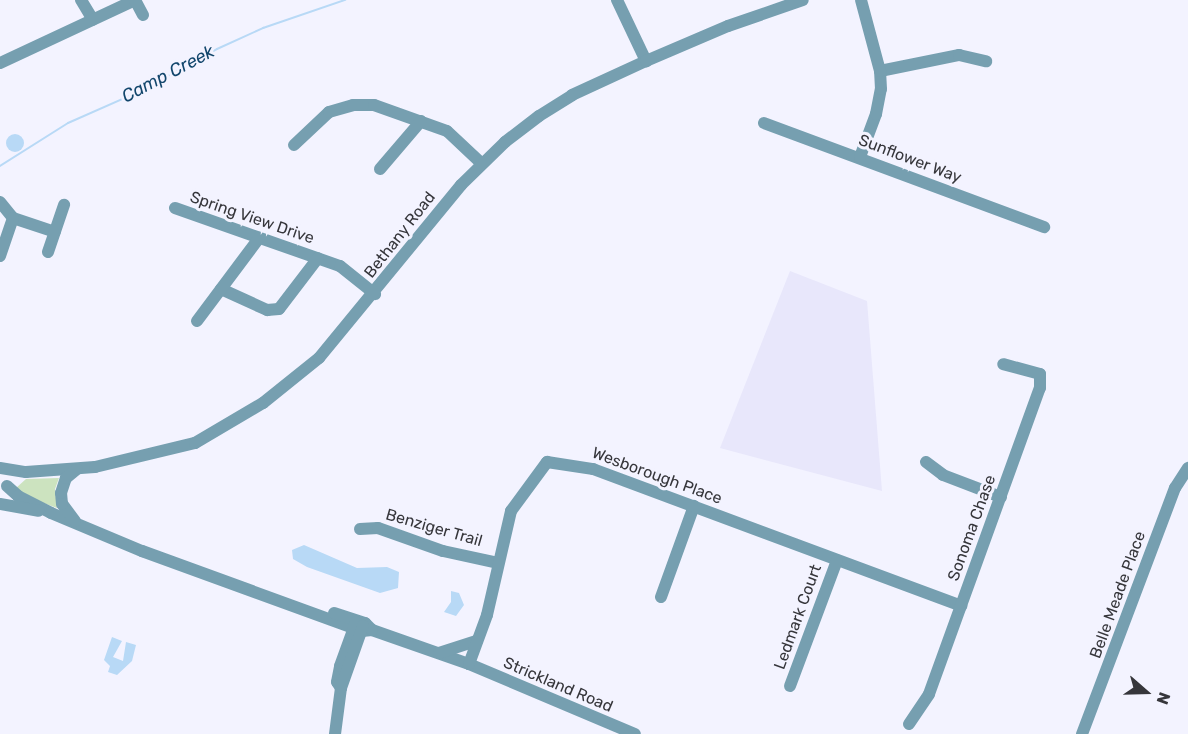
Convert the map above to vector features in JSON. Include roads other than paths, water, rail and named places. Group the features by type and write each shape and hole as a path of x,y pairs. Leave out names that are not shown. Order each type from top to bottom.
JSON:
{"street":[{"path":"81,0 93,20"},
{"path":"0,63 135,0 142,15"},
{"path":"617,0 646,61"},
{"name":"Bethany Road","path":"0,468 26,472 79,468 129,461 195,444 263,403 319,357 375,294 482,163 510,137 564,100 646,61 728,26 803,0"},
{"path":"860,157 876,114 880,71 861,0"},
{"path":"880,71 959,55 986,61"},
{"path":"294,146 329,112 353,105 374,105 447,131 482,163"},
{"path":"380,169 421,121"},
{"name":"Sunflower Way","path":"764,123 1044,227"},
{"path":"0,202 13,218 55,232"},
{"path":"48,252 64,205"},
{"name":"Spring View Drive","path":"175,208 340,266 375,294"},
{"path":"0,256 13,218"},
{"path":"197,321 259,237"},
{"name":"Spring View Drive","path":"221,289 267,310 279,309 318,258"},
{"name":"Sonoma Chase","path":"909,724 925,701 1040,388 1040,374 1003,364"},
{"name":"Wesborough Place","path":"468,664 477,641 514,503 547,462 593,470 961,606"},
{"path":"926,462 943,475 1001,497"},
{"path":"0,468 7,483 18,496 51,513 328,619 362,626"},
{"path":"78,524 62,504 61,493 66,478 79,468"},
{"name":"Belle Meade Place","path":"1082,734 1175,488 1188,468"},
{"name":"Bethany Road","path":"7,483 26,472"},
{"path":"7,483 0,503 51,513"},
{"path":"661,597 694,506"},
{"name":"Benziger Trail","path":"360,529 378,528 443,551 498,563"},
{"name":"Ledmark Court","path":"790,686 837,560"},
{"path":"243,587 362,626"},
{"path":"328,619 344,633 349,653"},
{"path":"335,734 341,688 349,653 362,626"},
{"name":"Strickland Road","path":"362,626 468,664 629,733"},
{"path":"349,653 367,638 393,637"},
{"path":"437,654 477,641"}],"water":[{"path":"11,134 19,134 24,139 22,150 11,152 6,147 6,139"},
{"path":"304,545 357,568 387,567 399,572 398,588 380,593 307,567 293,559 292,550"},
{"path":"451,591 459,593 464,605 456,616 444,612 451,602"},
{"path":"112,637 122,641 113,657 123,661 126,642 136,645 132,661 117,675 108,672 110,666 104,660"}],"waterway":[{"name":"Camp Creek","path":"0,166 68,123 136,93 217,49 263,28 345,0"}]}
